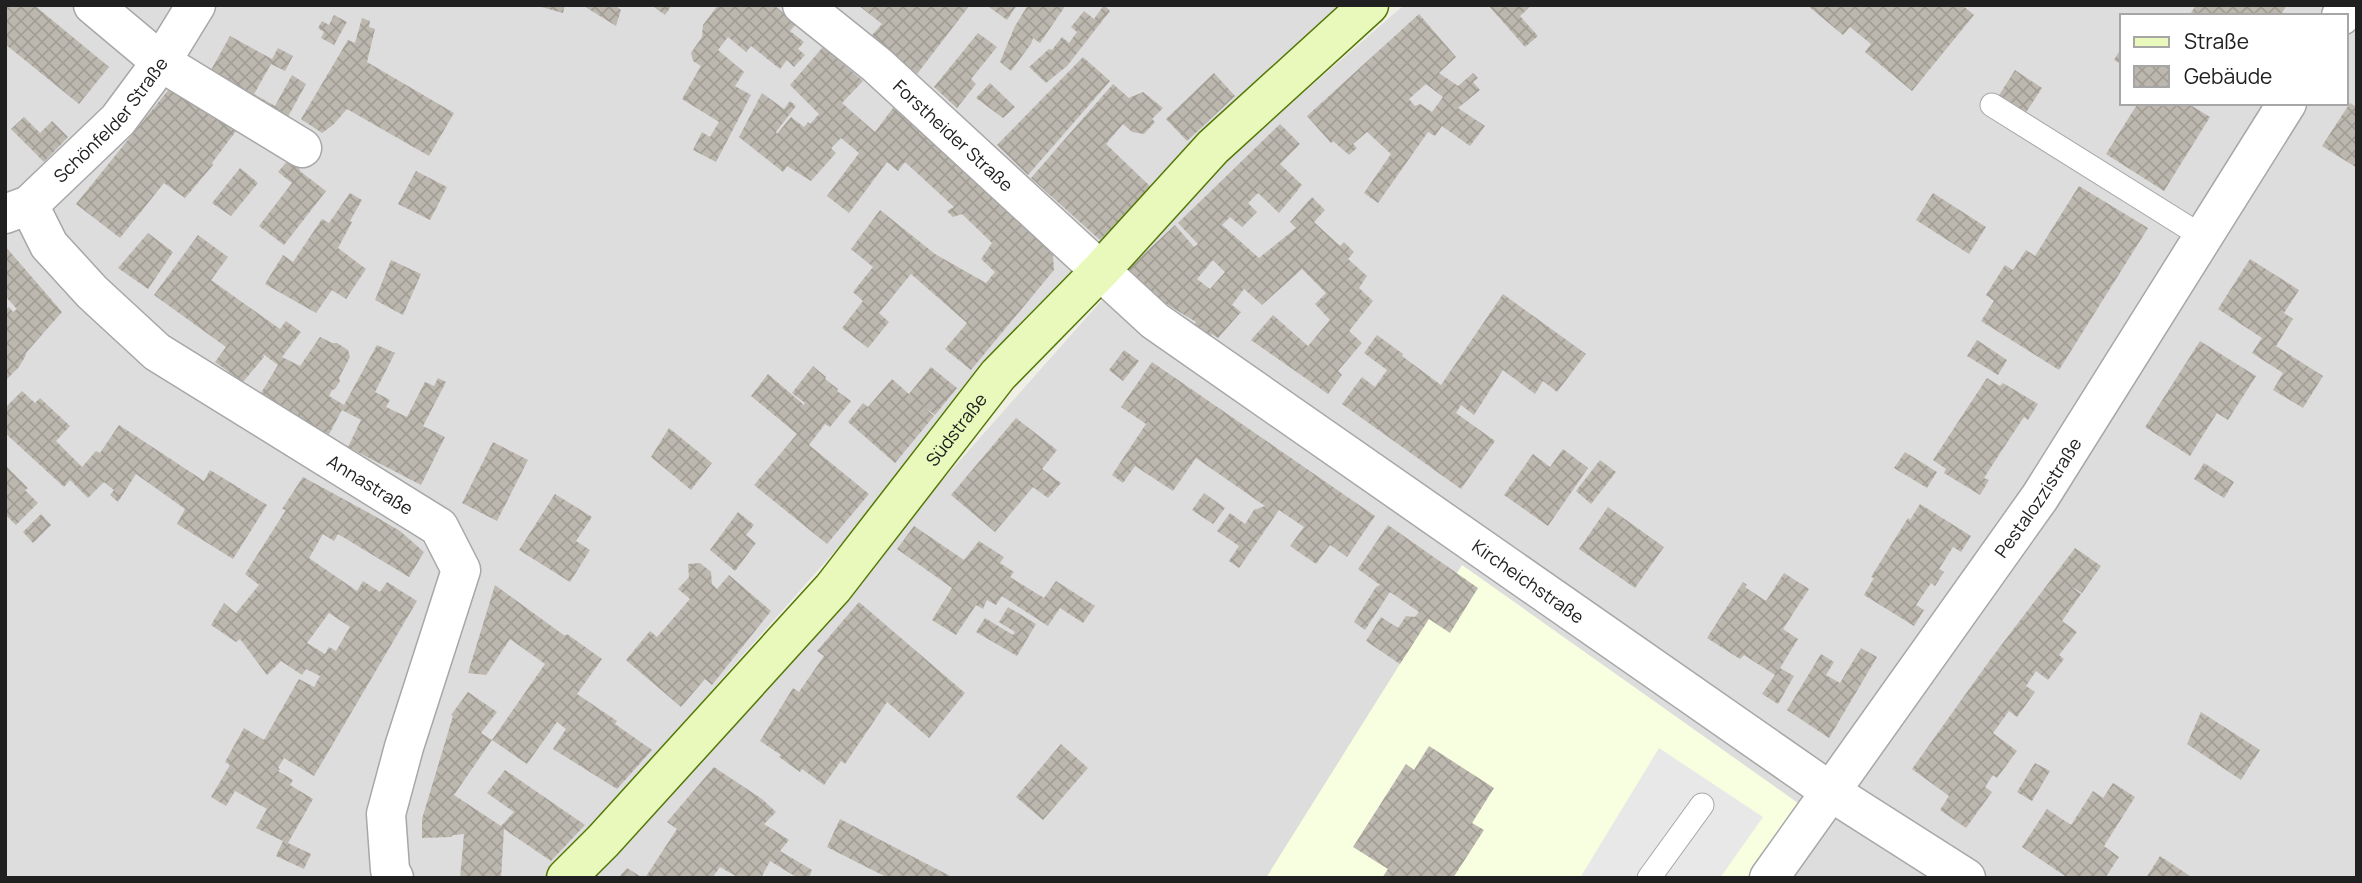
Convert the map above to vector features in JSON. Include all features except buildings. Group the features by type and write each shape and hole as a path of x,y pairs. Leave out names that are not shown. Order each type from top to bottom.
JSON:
{"street":[{"path":"93,5 161,62 302,148"},
{"name":"Schönfelder Straße","path":"17,209 118,120 161,62 196,5"},
{"name":"Forstheider Straße","path":"802,5 877,65 1101,270"},
{"name":"Südstraße","path":"566,878 603,841 832,587 998,375 1101,270 1213,147 1369,5"},
{"name":"Pestalozzistraße","path":"1769,878 2040,498 2286,105"},
{"name":"Annastraße","path":"17,209 92,292 158,352 439,527 461,570 404,747 386,814 390,870 394,878"},
{"name":"Kircheichstraße","path":"1101,270 1155,321 1831,792 1966,878"}],"lane":[{"path":"1992,105 2203,237"},
{"path":"1649,878 1702,805"}],"shaded area":[{"path":"5,5 1350,5 1085,268 546,878 5,878"},
{"path":"1404,5 2357,5 2357,878 590,878 1226,160"},
{"path":"1462,565 1805,808 1755,878 1266,878"},
{"path":"1659,748 1763,817 1720,878 1580,878"}]}
